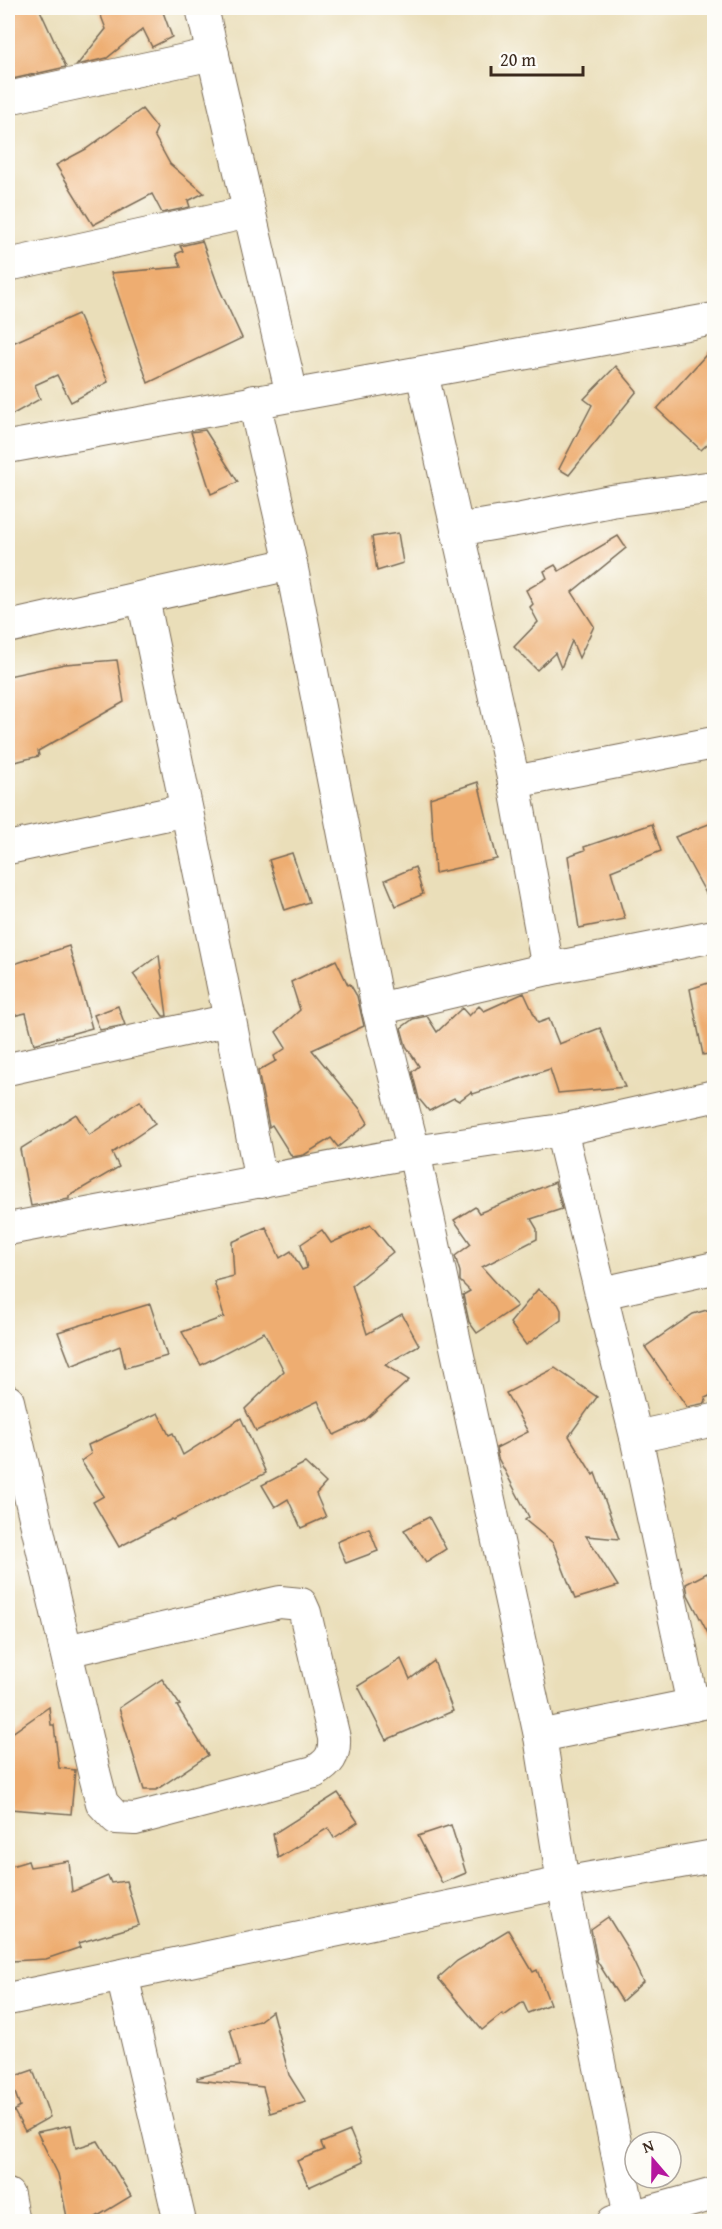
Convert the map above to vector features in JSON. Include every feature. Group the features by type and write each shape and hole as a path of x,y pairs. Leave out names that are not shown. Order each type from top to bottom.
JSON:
{"street":[{"path":"202,8 292,395"},
{"path":"8,98 213,54"},
{"path":"8,265 249,212"},
{"path":"8,447 714,319"},
{"path":"422,373 514,782 548,969"},
{"path":"254,401 291,564 378,1009 414,1152 540,1736 563,1883 625,2220 714,2194"},
{"path":"457,530 611,501 714,489"},
{"path":"8,627 291,564"},
{"path":"143,598 261,1182"},
{"path":"514,782 714,743"},
{"path":"8,848 186,810"},
{"path":"378,1009 548,969 714,936"},
{"path":"8,1069 230,1020"},
{"path":"8,1229 414,1152 561,1130 714,1095"},
{"path":"540,1736 704,1703 561,1130"},
{"path":"602,1293 714,1268"},
{"path":"8,1401 66,1651 102,1803 116,1818 135,1819 314,1772 326,1765 332,1758 334,1738 301,1604 280,1602 66,1651"},
{"path":"636,1437 714,1420"},
{"path":"8,1999 563,1883 714,1856"},
{"path":"122,1975 180,2222"},
{"path":"8,2195 13,2222"}],"building":[{"path":"8,8 39,8 66,67 8,80"},
{"path":"98,8 169,8 163,12 172,37 152,47 143,29 107,58 77,65 106,29"},
{"path":"142,109 157,128 154,135 170,164 204,193 188,201 190,207 162,213 152,194 93,225 56,165 86,149"},
{"path":"202,241 219,288 242,338 148,383 111,273 181,267 176,254 183,251 180,246"},
{"path":"78,314 108,382 71,402 57,375 35,385 40,399 8,417 8,345"},
{"path":"714,346 714,438 701,450 657,409"},
{"path":"616,366 637,391 569,475 559,469 592,405 584,399"},
{"path":"205,430 238,482 211,494 191,432"},
{"path":"398,533 403,563 377,571 372,537"},
{"path":"618,536 626,548 572,592 594,626 579,658 572,641 561,668 555,653 537,670 514,647 538,622 530,607 533,604 526,590 547,578 544,571 555,565 559,571"},
{"path":"117,660 124,702 38,751 39,756 15,762 8,727 8,676 65,664"},
{"path":"478,782 497,859 435,873 430,798"},
{"path":"714,822 714,908 675,837"},
{"path":"652,824 661,851 611,871 625,919 579,928 568,856 585,850 584,847"},
{"path":"292,853 309,902 285,910 269,860"},
{"path":"415,867 423,894 396,906 385,880"},
{"path":"69,946 92,1028 34,1044 26,1013 8,1017 8,966"},
{"path":"159,955 167,1016 163,1016 133,974"},
{"path":"336,960 348,985 350,984 357,996 364,1026 312,1050 360,1109 368,1123 338,1147 331,1138 304,1155 292,1157 272,1125 269,1127 258,1071 276,1061 274,1056 286,1048 276,1032 300,1010 291,982"},
{"path":"714,981 714,1053 703,1055 690,989"},
{"path":"524,993 538,1023 549,1019 559,1044 600,1028 625,1087 558,1093 550,1069 473,1094 471,1092 459,1101 454,1098 429,1111 419,1099 412,1072 419,1066 406,1046 401,1028 413,1019 427,1016 437,1032 462,1008 469,1016 479,1006 484,1011"},
{"path":"118,1006 125,1025 100,1030 94,1015"},
{"path":"140,1101 155,1124 112,1153 119,1167 69,1196 69,1199 31,1206 20,1149 76,1114 89,1135"},
{"path":"555,1182 562,1209 531,1219 537,1229 537,1239 482,1267 517,1306 477,1333 469,1322 463,1295 470,1291 460,1281 455,1256 471,1244 454,1220 475,1207 479,1213"},
{"path":"371,1225 393,1252 352,1285 367,1334 402,1314 419,1345 385,1365 409,1380 364,1421 334,1435 318,1401 256,1431 245,1409 284,1371 264,1332 201,1365 182,1332 224,1317 214,1281 234,1276 232,1242 266,1227 280,1258 291,1251 302,1270 307,1268 301,1244 322,1230 331,1243"},
{"path":"538,1289 558,1304 561,1310 561,1320 526,1345 510,1323"},
{"path":"150,1304 167,1356 125,1368 120,1346 71,1366 58,1332"},
{"path":"714,1308 714,1394 705,1398 706,1403 687,1407 645,1347 693,1314"},
{"path":"555,1368 597,1397 569,1436 593,1475 595,1473 619,1539 586,1536 618,1586 575,1599 553,1543 525,1520 529,1517 498,1458 496,1448 528,1432 506,1393"},
{"path":"158,1413 169,1435 173,1433 183,1455 241,1418 266,1473 119,1547 93,1502 104,1496 81,1461 91,1454 88,1445"},
{"path":"305,1463 326,1483 316,1494 326,1517 301,1528 288,1499 275,1507 262,1485"},
{"path":"429,1517 446,1549 426,1562 404,1530"},
{"path":"369,1528 378,1551 346,1563 337,1542"},
{"path":"707,1573 714,1587 714,1645 688,1595 686,1584"},
{"path":"401,1659 410,1679 434,1661 453,1711 386,1740 358,1686"},
{"path":"162,1679 180,1705 177,1706 208,1755 156,1790 144,1790 119,1708"},
{"path":"49,1707 51,1725 54,1725 59,1768 75,1770 71,1814 10,1809 8,1736"},
{"path":"338,1793 358,1822 334,1838 328,1828 278,1858 273,1834"},
{"path":"451,1825 466,1873 442,1883 418,1836"},
{"path":"28,1861 30,1867 69,1861 72,1892 108,1876 111,1883 126,1881 139,1925 79,1943 81,1947 46,1959 12,1961 8,1867"},
{"path":"608,1917 626,1946 643,1982 622,2001 597,1961 591,1929"},
{"path":"508,1930 533,1972 537,1970 550,2004 528,2013 523,2002 504,2016 502,2014 482,2030 438,1978 457,1961"},
{"path":"272,2011 289,2075 306,2102 270,2113 263,2087 197,2080 197,2078 240,2066 230,2029 259,2021"},
{"path":"33,2070 50,2117 25,2131 14,2111 20,2107 10,2078"},
{"path":"71,2125 76,2148 98,2141 131,2196 88,2222 68,2222 58,2174 37,2132"},
{"path":"350,2131 363,2162 309,2187 297,2161 324,2150 321,2143"}]}
